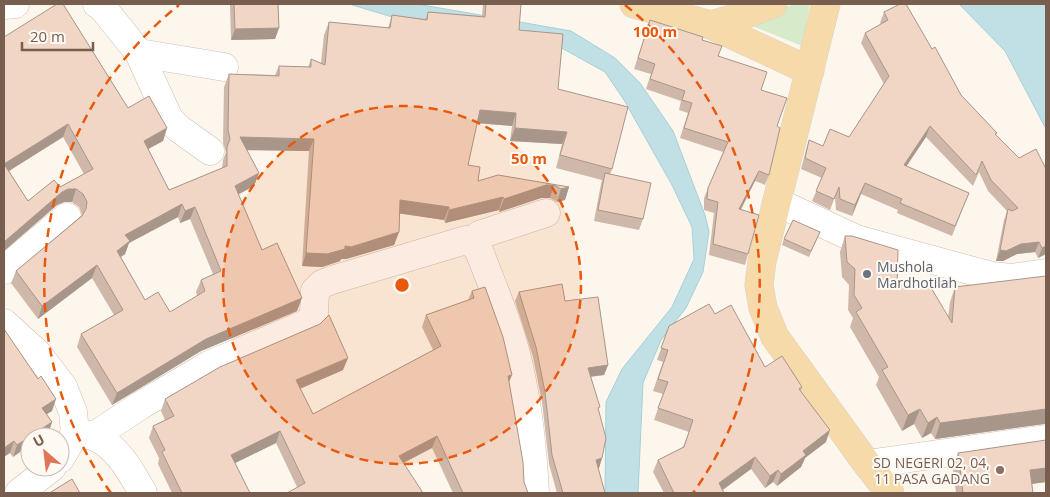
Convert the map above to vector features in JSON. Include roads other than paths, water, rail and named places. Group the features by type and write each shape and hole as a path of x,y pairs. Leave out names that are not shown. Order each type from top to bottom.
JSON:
{"main road":[{"path":"634,4 729,16 773,4"},
{"path":"826,4 762,261 759,285 763,308 775,337 890,493"},
{"path":"729,16 810,71"}],"street":[{"path":"4,5 15,4"},
{"path":"97,4 102,7 139,53 168,119 210,151"},
{"path":"139,53 224,67"},
{"path":"777,202 856,239 973,271 1011,278 1046,273"},
{"path":"472,242 479,235 546,213"},
{"path":"4,270 67,217"},
{"path":"70,449 85,434 141,405 209,365 310,322 314,314 315,291 322,284 466,240 472,242 480,253 509,332 521,375 531,444 535,493"},
{"path":"4,323 38,354 63,387 73,412 85,434 114,449 129,468 143,493"},
{"path":"867,464 1046,439"},
{"path":"19,493 39,477"}],"water":[{"path":"349,4 417,4 571,31 615,58 640,83 673,131 705,215 709,232 703,272 686,308 661,340 643,383 638,493 605,493 606,402 622,369 672,307 694,259 692,227 672,185 624,100 605,72 558,46 399,19"},
{"path":"959,4 1046,4 1046,129 1005,51"}],"place":[{"name":"Mushola Mardhotilah","path":"867,274"},
{"name":"SD NEGERI 02, 04, 11 PASA GADANG","path":"1000,470"}]}
